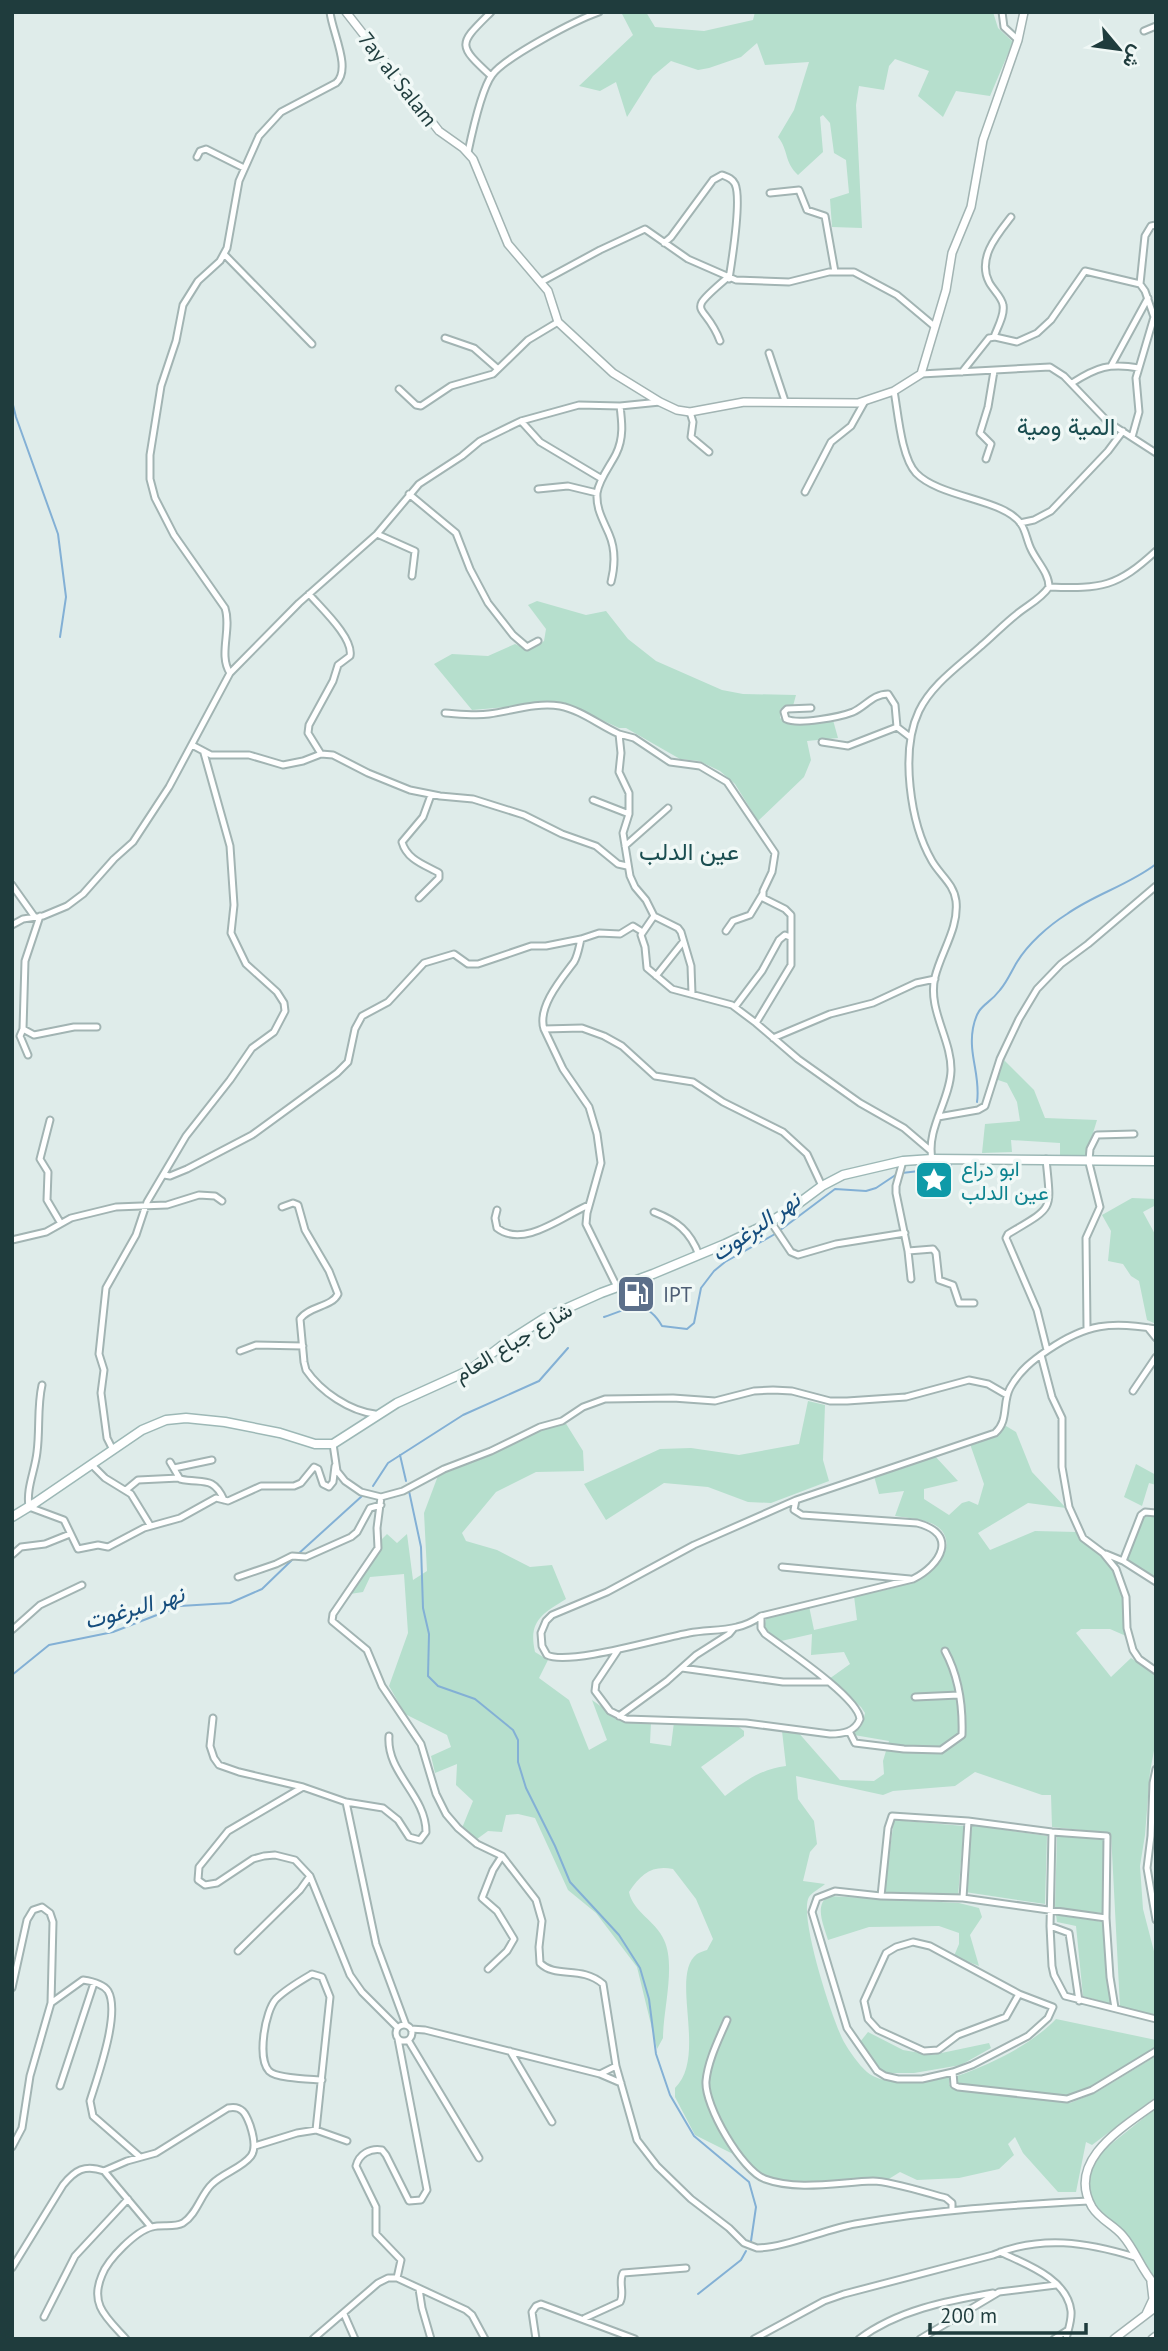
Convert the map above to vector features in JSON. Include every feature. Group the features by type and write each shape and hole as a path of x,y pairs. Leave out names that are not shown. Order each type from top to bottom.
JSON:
{"main road":[{"name":"شارع جباع العام","path":"333,1444 375,1414 470,1370 545,1318 774,1225 822,1186 843,1175 902,1164 931,1155 1154,1161"},
{"path":"12,1517 154,1423 166,1420 186,1418 268,1430 321,1445 333,1444"}],"street":[{"path":"230,673 225,662 228,618 225,608 174,535 155,498 148,469 161,386 176,341 180,314 198,281 225,255 244,168 259,136 275,117 341,79 343,64 330,12"},
{"name":"7ay al Salam","path":"346,12 439,131 468,152 477,166 511,250 541,282 552,299 558,322"},
{"path":"491,12 470,32 465,43 468,54 491,76"},
{"path":"468,152 491,76 520,52 598,12"},
{"path":"1002,12 1004,27 1018,40"},
{"path":"921,374 946,290 952,253 971,207 983,140 1018,40 1024,12"},
{"path":"1144,31 1156,26"},
{"path":"197,157 200,151 206,149 244,168"},
{"path":"664,243 713,180 722,175 735,183 735,243 728,278 704,297 700,305 702,314 720,341"},
{"path":"769,193 799,190 807,210 825,216 835,272"},
{"path":"994,337 1004,310 1003,303 987,279 986,261 996,236 1011,217"},
{"path":"1132,437 1139,411 1136,378 1154,317 1140,284 1145,236 1151,226 1156,225"},
{"path":"541,282 642,230 652,232 670,248 728,278 789,282 835,272 854,272 883,286 934,326"},
{"path":"670,248 671,237"},
{"path":"225,255 312,344"},
{"path":"962,372 983,343 994,337 1017,342 1037,333 1051,320 1085,271 1140,284"},
{"path":"1111,366 1148,298"},
{"path":"398,389 416,405 421,405 450,386 486,376 498,369 528,340 558,322 613,373 660,402 677,410 690,412 738,402 852,404 894,391 921,374 1050,367 1057,369 1072,383 1108,422 1156,453"},
{"path":"445,338 474,348 491,360 498,369"},
{"path":"1148,339 1156,338"},
{"path":"769,353 785,401"},
{"path":"1072,383 1092,370 1111,366 1139,368"},
{"path":"986,459 991,444 980,433 988,407 994,370"},
{"path":"894,391 906,453 916,472 945,490 993,506 1013,516 1020,523 1030,549 1049,580 1049,587"},
{"path":"805,492 831,442 851,426 865,401"},
{"path":"12,925 74,902 139,835 192,745 205,715 230,673 309,594 377,534 419,484 480,442 521,421 579,405 620,406 660,402"},
{"path":"611,582 614,554 609,534 599,514 597,493 621,441 620,406"},
{"path":"690,412 691,436 709,452"},
{"path":"521,421 540,442 602,479"},
{"path":"1020,523 1034,520 1051,511 1108,451 1123,431"},
{"path":"538,489 568,486 597,493"},
{"path":"409,494 456,533 470,569 488,603 513,635 527,647 538,641"},
{"path":"377,534 415,551 412,576"},
{"path":"931,1155 938,1117 951,1073 937,1013 934,979 953,925 956,903 953,890 933,864 918,825 909,763 910,737 920,711 935,688 1049,587 1101,586 1115,582 1156,551"},
{"path":"309,594 340,630 351,650 350,656 338,665 333,681 309,725 308,733 321,754"},
{"path":"811,708 787,709 786,719 790,722 848,713 856,711 874,697 888,694 894,702 897,727 910,737"},
{"path":"445,713 481,715 511,708 559,706 592,719 619,734 634,738 670,762 700,766 727,782 775,853 772,872 750,915 733,920 726,931"},
{"path":"822,742 848,746 897,727"},
{"path":"619,734 619,772 629,793 629,814 623,833 627,866 632,882 654,916 678,928 691,966 692,995"},
{"path":"192,745 204,753 249,755 283,765 321,754 333,755 382,779 431,795 473,799 515,811 562,834 596,846 618,864 627,866"},
{"path":"113,1451 107,1438 101,1393 104,1370 99,1354 103,1299 110,1280 136,1235 145,1206 197,1121 230,1080 251,1048 274,1032 285,1012 284,1003 277,992 246,964 232,937 234,894 230,846 204,753"},
{"path":"419,898 439,878 439,873 417,862 402,842 423,817 431,795"},
{"path":"593,800 629,814"},
{"path":"625,846 668,808"},
{"path":"12,885 37,916"},
{"path":"938,1117 978,1110 985,1106 1005,1046 1037,989 1061,964 1156,886"},
{"path":"756,1023 791,965 792,920 789,912 765,900 762,895"},
{"path":"28,1055 20,1036 23,1029 25,961 37,916"},
{"path":"654,916 642,931 641,938 646,953 645,965 656,976 672,989 735,1007 834,1086 904,1128 931,1155"},
{"path":"164,1175 170,1176 187,1170 251,1135 337,1073 348,1062 355,1029 362,1016 388,1002 424,963 454,954 468,964 478,964 531,946 547,946 599,933 620,934 634,926 642,931"},
{"path":"735,1007 762,971 782,936 790,937"},
{"path":"581,939 576,959 559,980 542,1022 563,1069 589,1107 597,1135 601,1168 586,1218 588,1229 617,1287"},
{"path":"656,976 683,942"},
{"path":"773,1038 831,1014 873,1003 916,983 934,979"},
{"path":"23,1029 34,1035 74,1027 97,1027"},
{"path":"544,1029 582,1028 604,1036 622,1046 655,1076 693,1082 723,1102 783,1132 807,1154 822,1186"},
{"path":"50,1120 40,1159 48,1172 47,1200 60,1222"},
{"path":"1087,1328 1086,1238 1100,1208 1089,1159 1090,1149 1097,1135 1135,1134"},
{"path":"1045,1159 1048,1206 1042,1214 1008,1234 1006,1238 1037,1310 1048,1350"},
{"path":"1154,1161 1156,1171"},
{"path":"902,1164 896,1193 911,1279"},
{"path":"12,1240 46,1232 60,1222 116,1208 167,1205 199,1195 215,1196 222,1200"},
{"path":"282,1207 293,1203 298,1205 305,1230 329,1271 338,1294 335,1300 301,1317 299,1322 303,1362 309,1374 344,1405 360,1412 375,1414"},
{"path":"497,1210 497,1228 513,1234 552,1226 589,1205"},
{"path":"654,1212 681,1225 693,1239 699,1255"},
{"path":"774,1225 791,1252 798,1255 836,1244 905,1233"},
{"path":"908,1251 933,1249 936,1253 939,1280 954,1287 959,1303 974,1303"},
{"path":"796,1500 794,1510 802,1515 917,1523 934,1530 941,1538 939,1558 926,1572 913,1579 761,1616 734,1628 662,1638 618,1650 553,1658 544,1653 541,1633 548,1619 557,1612 607,1592 694,1545 796,1500 995,1433 1004,1422 1007,1395 1017,1376 1066,1338 1087,1328 1127,1324 1156,1329"},
{"path":"1148,1328 1156,1338"},
{"path":"240,1351 256,1345 303,1346"},
{"path":"1041,1355 1052,1397 1062,1418 1062,1467 1069,1507 1083,1538 1156,1582"},
{"path":"1133,1391 1156,1357"},
{"path":"335,1463 339,1473 350,1486 381,1497 403,1491 444,1469 491,1451 540,1426 562,1420 590,1403 606,1399 673,1398 715,1401 749,1392 773,1390 792,1391 830,1401 847,1401 906,1397 969,1380 988,1384 1007,1395"},
{"path":"42,1385 39,1401 39,1440 28,1495 29,1507 62,1518 78,1549 98,1545 108,1548 150,1525 180,1518 216,1498 224,1500 238,1497 261,1486 288,1488 297,1485 314,1467 318,1469 322,1483 329,1486 333,1482 335,1463 333,1444"},
{"path":"174,1468 212,1460"},
{"path":"170,1462 179,1478"},
{"path":"92,1465 135,1499 150,1525"},
{"path":"126,1490 138,1480 179,1478 210,1482 219,1490 224,1500"},
{"path":"381,1497 377,1524 378,1548 332,1614 331,1620 335,1626 358,1640 368,1650 382,1686 421,1744 436,1794 446,1814 477,1844 502,1856 539,1906 542,1921 540,1963 553,1970 587,1973 603,1984 616,2066 633,2129 646,2153 691,2199 752,2247 773,2245 851,2225 952,2210 1089,2201"},
{"path":"238,1577 295,1556 304,1557 351,1537 360,1528 370,1508 381,1504"},
{"path":"1123,1562 1141,1515 1145,1512 1156,1513"},
{"path":"12,1555 21,1547 45,1544 70,1534"},
{"path":"1104,1553 1113,1563 1123,1586 1127,1629 1133,1650 1139,1659 1156,1671"},
{"path":"782,1567 913,1579"},
{"path":"12,1630 40,1605 82,1585"},
{"path":"618,1650 600,1676 595,1691 603,1703 619,1716 631,1720 746,1723 830,1734 849,1731 860,1721 858,1709 765,1634 761,1628 761,1616"},
{"path":"619,1716 734,1628"},
{"path":"849,1731 855,1742 904,1749 941,1750 962,1735 963,1714 955,1669 945,1651"},
{"path":"682,1668 783,1682 827,1682"},
{"path":"813,1682 819,1675"},
{"path":"915,1697 960,1695"},
{"path":"213,1718 210,1746 219,1765 303,1787 346,1802 383,1808 398,1820 409,1837 418,1841 425,1836 427,1828 417,1802 391,1760 389,1736"},
{"path":"1156,1769 1147,1868 1156,1920"},
{"path":"303,1787 228,1831 198,1867 197,1875 201,1883 211,1885 253,1859 275,1855 295,1860 310,1876 350,1975 362,1993 397,2027 409,2027 510,2051 621,2082"},
{"path":"346,1802 376,1944 412,2035 408,2040"},
{"path":"881,1896 888,1828 892,1816 1107,1836 1106,1918 1115,2008"},
{"path":"963,1898 968,1821"},
{"path":"1052,1832 1050,1926 1054,1975 1065,1996 1156,2019"},
{"path":"488,1969 507,1951 514,1939 497,1911 482,1900 493,1870 502,1856"},
{"path":"238,1951 300,1890 310,1876"},
{"path":"300,1890 315,1893"},
{"path":"1065,1996 1048,2018 1028,2036 972,2065 922,2079 885,2076 877,2071 847,2028 813,1913 814,1904 822,1894 835,1891 881,1896 963,1898 1106,1918"},
{"path":"12,1988 27,1920 33,1910 42,1907 50,1913 53,1922 51,2003 30,2076 22,2128 12,2147"},
{"path":"1050,1926 1069,1933 1079,2001"},
{"path":"1019,1994 1006,2017 958,2035 938,2050 924,2050 878,2030 870,2023 865,2008 867,1992 886,1954 913,1942 930,1945 1019,1994 1054,2007"},
{"path":"316,2130 322,2080 330,1997 322,1977 312,1974 275,2000 269,2012 263,2042 266,2065 270,2072 322,2080"},
{"path":"51,2003 83,1980 105,1988 109,1995 111,2021 90,2101 90,2111 140,2157"},
{"path":"60,2086 94,1983"},
{"path":"727,2020 708,2070 706,2091 712,2110 732,2145 759,2176 771,2181 804,2184 876,2181 946,2197 952,2203 952,2210"},
{"path":"397,2027 396,2034 427,2190 421,2200 409,2201 382,2150 366,2152 356,2166 376,2207 376,2234 401,2260 397,2278"},
{"path":"398,2039 408,2040"},
{"path":"408,2040 479,2158"},
{"path":"510,2051 552,2122"},
{"path":"953,2072 954,2085 958,2087 1063,2099 1092,2090 1156,2051"},
{"path":"600,2074 616,2066"},
{"path":"1145,2316 1153,2299 1153,2283 1125,2238 1099,2217 1089,2201 1086,2184 1095,2153 1100,2146 1156,2103"},
{"path":"12,2268 49,2205 72,2174 88,2167 104,2171 156,2153 232,2106 239,2107 246,2113 254,2146 250,2158 210,2185 183,2223 150,2227 129,2241 103,2272 97,2289 99,2306 126,2339"},
{"path":"254,2146 316,2130 347,2141"},
{"path":"104,2171 150,2227"},
{"path":"44,2317 75,2256 128,2199"},
{"path":"754,2339 824,2301 1024,2244 1065,2242 1092,2246 1135,2258"},
{"path":"1000,2252 1039,2271 1056,2285 1070,2305 1071,2316 1066,2339"},
{"path":"585,2318 620,2302 623,2273 686,2268"},
{"path":"313,2339 378,2283 388,2278 397,2278 466,2310 472,2315 485,2339"},
{"path":"859,2339 903,2315 953,2300 1056,2285"},
{"path":"419,2289 431,2339"},
{"path":"920,2339 999,2292"},
{"path":"953,2300 956,2316"},
{"path":"536,2339 531,2312 536,2305 541,2304 585,2318 635,2339"},
{"path":"1114,2339 1156,2307"},
{"path":"344,2314 355,2339"},
{"path":"1054,2339 1068,2330"}],"green space":[{"path":"621,12 646,12 655,27 704,31 753,20 755,12 993,12 998,28 1013,42 990,96 956,91 943,117 918,96 929,71 895,59 889,66 884,90 859,86 856,105 862,228 832,227 830,199 849,193 846,160 834,153 830,123 823,115 820,117 823,152 798,175 778,137 794,110 809,62 765,65 757,43 741,57 709,68 698,70 671,61 653,76 627,117 616,82 600,91 579,86 633,35"},
{"path":"537,601 586,615 606,611 628,639 656,661 722,690 743,694 796,695 793,706 780,709 780,718 789,724 833,720 838,738 807,741 811,760 804,777 758,821 735,784 720,771 699,761 680,759 626,728 619,728 563,702 472,710 434,664 452,654 488,656 515,644 530,647 540,644 544,641 546,629 528,605"},
{"path":"1004,1060 1034,1090 1045,1118 1097,1120 1086,1156 1060,1155 1060,1143 1011,1140 1012,1152 982,1153 985,1124 1020,1121 1017,1102 1007,1083 995,1079"},
{"path":"1132,1198 1156,1199 1156,1205 1143,1212 1156,1236 1156,1324 1147,1320 1139,1281 1131,1276 1123,1264 1108,1261 1111,1231 1102,1215"},
{"path":"808,1401 825,1405 823,1460 829,1481 771,1503 748,1502 708,1487 664,1483 606,1520 584,1484 660,1449 691,1448 739,1455 799,1444"},
{"path":"565,1422 583,1451 584,1471 536,1472 496,1492 462,1533 466,1541 497,1550 530,1567 552,1565 566,1599 544,1614 535,1626 535,1652 548,1660 539,1678 569,1700 589,1750 607,1740 592,1700 620,1720 651,1722 650,1743 671,1746 674,1722 739,1727 744,1731 744,1736 701,1767 725,1796 761,1773 786,1766 782,1731 797,1731 840,1780 874,1781 884,1774 883,1761 889,1741 854,1735 853,1732 862,1725 865,1713 829,1679 850,1664 844,1652 811,1655 812,1634 781,1641 764,1628 766,1619 776,1614 809,1606 814,1630 857,1620 854,1596 913,1582 928,1573 941,1559 946,1543 938,1527 917,1519 895,1516 904,1491 879,1494 874,1476 934,1455 958,1481 924,1489 924,1499 949,1515 962,1503 969,1501 978,1505 984,1484 970,1444 992,1437 1006,1426 1016,1432 1032,1472 1066,1508 1028,1503 978,1533 990,1550 1035,1531 1077,1532 1109,1562 1122,1592 1126,1636 1110,1629 1081,1629 1076,1633 1111,1677 1131,1658 1156,1674 1156,1740 1140,1866 1143,1909 1156,1959 1156,2015 1120,2007 1111,1833 1052,1827 1051,1795 1042,1795 975,1772 955,1786 893,1791 883,1795 796,1776 798,1799 814,1821 817,1844 810,1852 803,1881 825,1884 809,1897 807,1908 812,1946 839,2031 851,2054 867,2072 895,2082 950,2075 949,2084 953,2089 1070,2103 1097,2092 1156,2056 1156,2097 1092,2145 1086,2142 1076,2192 1058,2192 1023,2153 1015,2137 1008,2144 1014,2155 999,2169 959,2178 917,2180 900,2172 884,2182 797,2184 762,2177 749,2162 695,2135 675,2097 675,2088 684,2074 688,2057 686,1979 689,1964 697,1954 707,1950 713,1939 696,1899 673,1869 659,1868 648,1872 629,1892 635,1905 660,1933 667,1950 669,1975 663,2038 657,2049 637,1967 596,1913 568,1890 535,1818 518,1814 506,1815 502,1832 488,1831 477,1839 462,1828 473,1801 456,1785 457,1764 435,1773 431,1756 451,1747 447,1735 405,1714 389,1686 408,1633 404,1574 370,1577 363,1592 350,1594 387,1534 397,1543 407,1534 413,1580 427,1571 424,1513 439,1473 486,1457 543,1427"},
{"path":"1136,1464 1156,1475 1156,1485 1149,1483 1142,1506 1124,1497"},
{"path":"1145,1515 1156,1516 1156,1578 1126,1561"},
{"path":"894,1820 964,1826 958,1896 884,1892"},
{"path":"972,1825 1047,1836 1045,1904 965,1892"},
{"path":"1057,1836 1104,1840 1103,1913 1055,1908"},
{"path":"828,1896 959,1903 979,1908 982,1917 970,1935 979,1966 954,1956 959,1944 959,1933 939,1926 869,1927 828,1940 821,1911"},
{"path":"1056,1915 1104,1922 1111,2004 1083,1996 1076,1926 1057,1922"},
{"path":"1056,2019 1156,2040 1156,2048 1093,2086 1066,2098 958,2084 957,2076 1010,2053"},
{"path":"868,2032 903,2050 932,2055 989,2043 991,2048 961,2065 914,2073 886,2073 874,2065 860,2042"},
{"path":"1156,2108 1154,2280 1126,2234 1096,2209 1088,2189 1095,2157"}],"waterway":[{"path":"12,401 58,534 66,597 60,637"},
{"name":"نهر البرغوت","path":"977,1102 972,1038 980,1009 1000,990 1022,955 1046,930 1078,907 1135,878 1156,864"},
{"name":"نهر البرغوت","path":"902,1173 919,1171"},
{"name":"نهر البرغوت","path":"604,1317 643,1308 656,1317 662,1326 687,1329 694,1323 701,1288 725,1262 775,1234 835,1189 866,1191 876,1188 897,1174"},
{"name":"نهر البرغوت","path":"373,1486 388,1463 463,1415 539,1381 568,1348"},
{"path":"400,1455 406,1481"},
{"path":"409,1491 421,1547 423,1608 429,1634 428,1676 438,1686 475,1699 513,1730 518,1740 518,1762 526,1788 570,1882 619,1935 640,1968 649,1999 656,2054 670,2095 694,2136 749,2182 756,2207 751,2241"},
{"name":"نهر البرغوت","path":"297,1555 362,1496"},
{"name":"نهر البرغوت","path":"12,1675 49,1645 113,1632 180,1606 230,1603 262,1589 293,1559"},
{"path":"698,2294 741,2260 746,2251"}],"place":[{"name":"ابو دراع عين الدلب","path":"934,1180"},
{"name":"IPT","path":"636,1294"}],"district":[{"name":"المية ومية","path":"1066,426"},
{"name":"عين الدلب","path":"689,851"}]}
